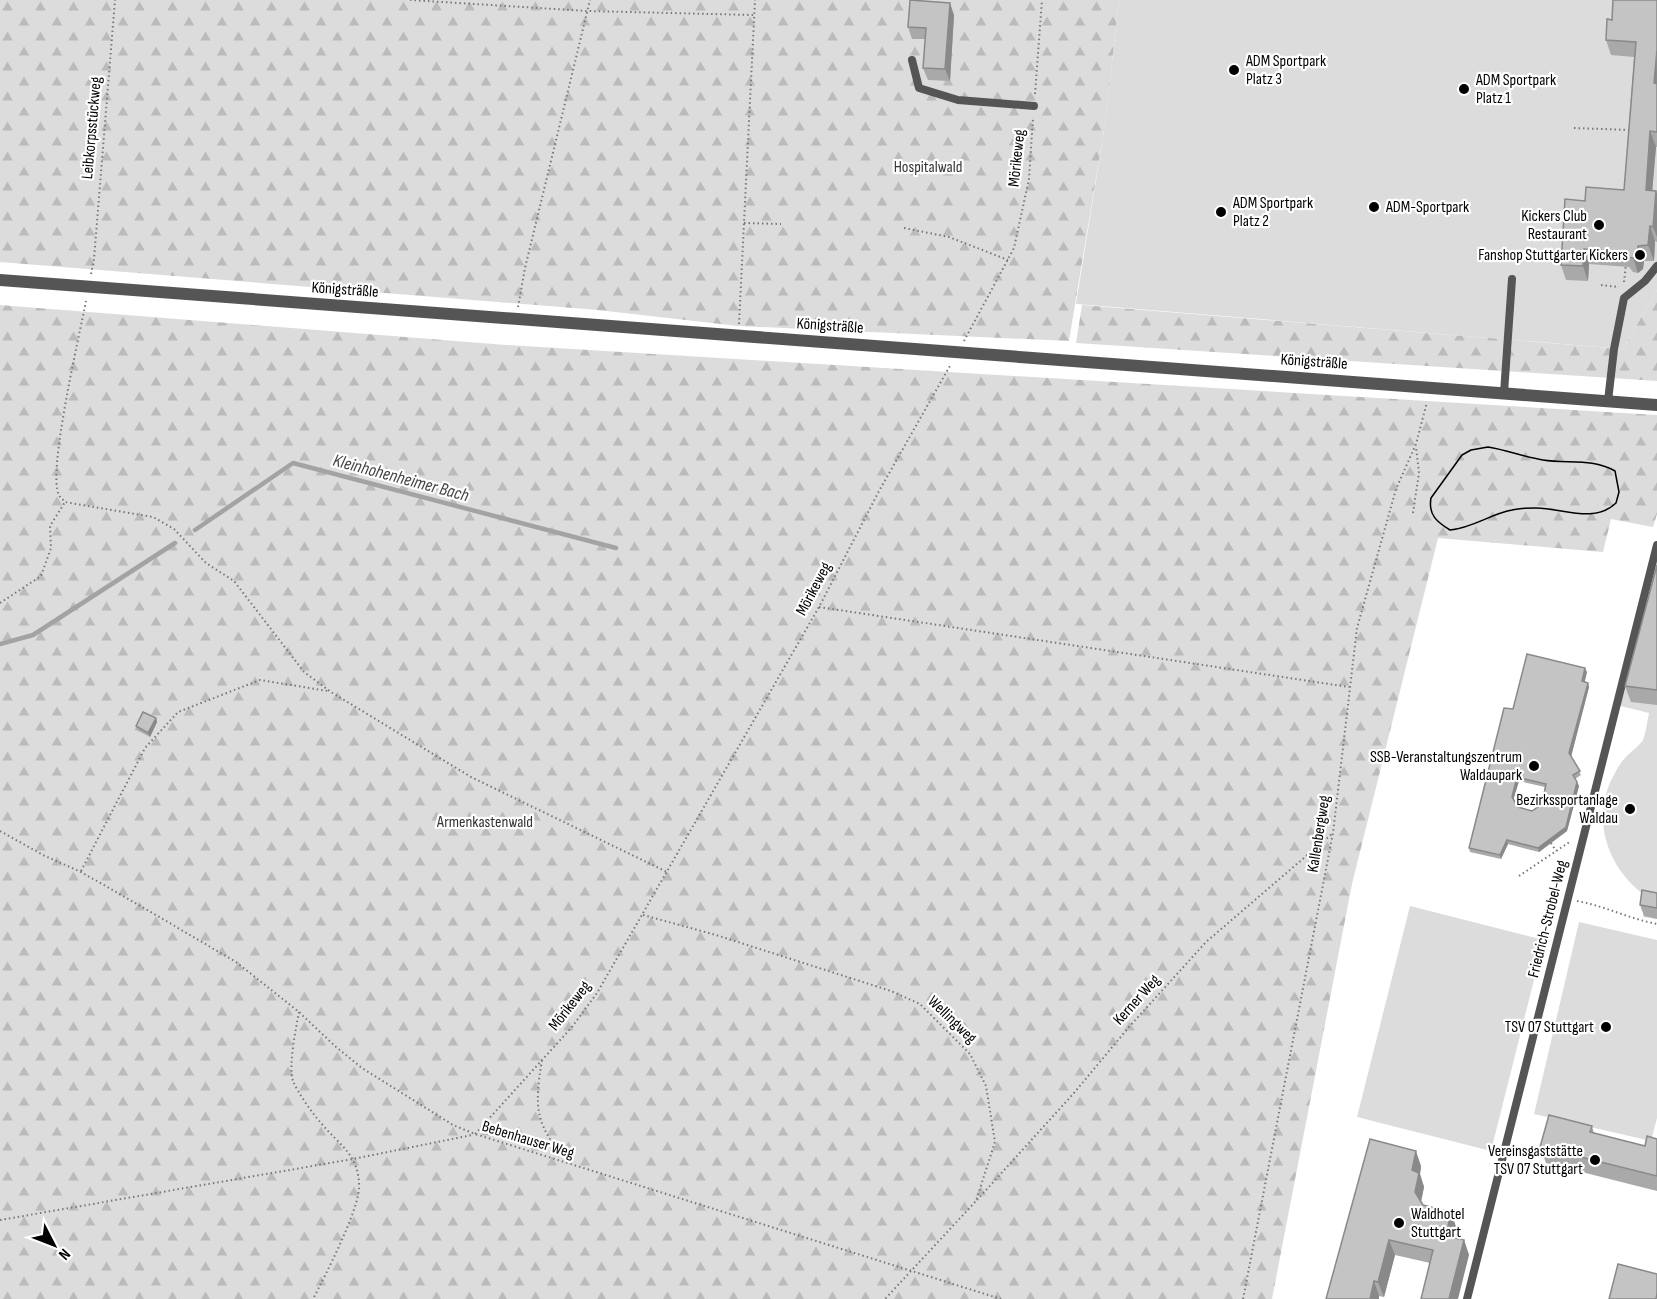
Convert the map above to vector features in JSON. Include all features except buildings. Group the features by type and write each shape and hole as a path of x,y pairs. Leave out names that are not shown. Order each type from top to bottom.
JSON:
{"street":[{"name":"Königsträßle","path":"0,280 1657,405"}],"lane":[{"path":"912,60 919,88 958,100 1034,105"},
{"path":"1608,401 1614,349 1624,298 1657,267"},
{"path":"1504,393 1512,279"},
{"name":"Friedrich-Strobel-Weg","path":"1467,1299 1657,545"}],"path":[{"name":"Leibkorpsstückweg","path":"94,259 115,0"},
{"path":"410,0 587,11 753,15"},
{"path":"515,319 525,268 590,0"},
{"path":"739,336 755,0"},
{"name":"Mörikeweg","path":"475,1134 572,1027 597,993 741,739 819,608 879,490 1014,248 1029,179 1042,0"},
{"path":"1574,128 1635,130"},
{"path":"744,223 781,224"},
{"path":"904,228 949,237 1008,260"},
{"path":"1601,285 1624,286 1626,263"},
{"path":"89,287 61,429 56,474 58,494 65,502 153,517 174,529 206,563 234,581 304,672 331,692 471,777 667,872"},
{"name":"Kallenbergweg","path":"1243,1299 1334,833 1357,628 1396,489 1416,444 1431,388"},
{"path":"1413,513 1419,473 1416,444"},
{"path":"0,603 41,576 51,548 50,526 65,502"},
{"path":"819,608 1349,687"},
{"path":"81,872 145,748 178,712 260,680 331,692"},
{"path":"0,831 43,855 81,872 236,962 299,1012 362,1068 453,1125 475,1134"},
{"path":"1519,876 1586,831"},
{"name":"Kerner Weg","path":"976,1201 1206,942 1334,833"},
{"path":"1551,843 1556,851"},
{"path":"1568,900 1595,904 1644,922 1657,924"},
{"name":"Wellingweg","path":"643,915 716,935 891,991 920,1004 970,1054 986,1086 995,1142 976,1201 885,1299"},
{"path":"299,1012 293,1046 292,1080 321,1124 346,1148 353,1159 359,1190 336,1250 313,1299"},
{"path":"542,1058 536,1096 539,1116 553,1146 570,1164"},
{"name":"Bebenhauser Weg","path":"0,1221 353,1159 475,1134 1001,1299"}],"green space":[{"name":"Hospitalwald","path":"0,0 1119,0 1105,124 1069,341 738,326 598,310 0,262"},
{"name":"ADM-Sportpark","path":"1119,0 1657,0 1657,290 1623,349 1076,304 1105,124"},
{"path":"1657,290 1657,381 1076,343 1082,305 1623,349"},
{"name":"Armenkastenwald","path":"0,305 506,345 1657,415 1657,514 1653,527 1611,519 1603,552 1438,538 1352,884 1272,1299 0,1299"},
{"name":"Bezirkssportanlage Waldau","path":"1657,545 1657,919 1643,917 1647,897 1621,871 1612,856 1603,823 1608,788 1622,762 1643,740 1649,713 1617,705"},
{"path":"1410,906 1544,940 1491,1151 1357,1117"},
{"name":"TSV 07 Stuttgart","path":"1579,922 1657,940 1657,1118 1651,1141 1534,1114"}],"waterway":[{"name":"Kleinhohenheimer Bach","path":"195,530 293,463 616,548"},
{"name":"Kleinhohenheimer Bach","path":"0,644 33,635 175,543"}],"tram line":[{"path":"1488,447 1543,460 1589,463 1606,467 1615,471 1619,492 1616,503 1598,513 1588,514 1533,508 1518,509 1466,527 1450,530 1434,517 1430,504 1431,498 1462,455 1471,450 1488,447"}],"place":[{"name":"ADM Sportpark Platz 3","path":"1234,70"},
{"name":"ADM Sportpark Platz 1","path":"1464,89"},
{"name":"ADM-Sportpark","path":"1374,207"},
{"name":"ADM Sportpark Platz 2","path":"1221,212"},
{"name":"Kickers Club Restaurant","path":"1599,225"},
{"name":"Fanshop Stuttgarter Kickers","path":"1640,255"},
{"name":"SSB-Veranstaltungszentrum Waldaupark","path":"1534,766"},
{"name":"Bezirkssportanlage Waldau","path":"1630,809"},
{"name":"TSV 07 Stuttgart","path":"1606,1027"},
{"name":"Vereinsgaststätte TSV 07 Stuttgart","path":"1595,1160"},
{"name":"Waldhotel Stuttgart","path":"1399,1223"}]}
